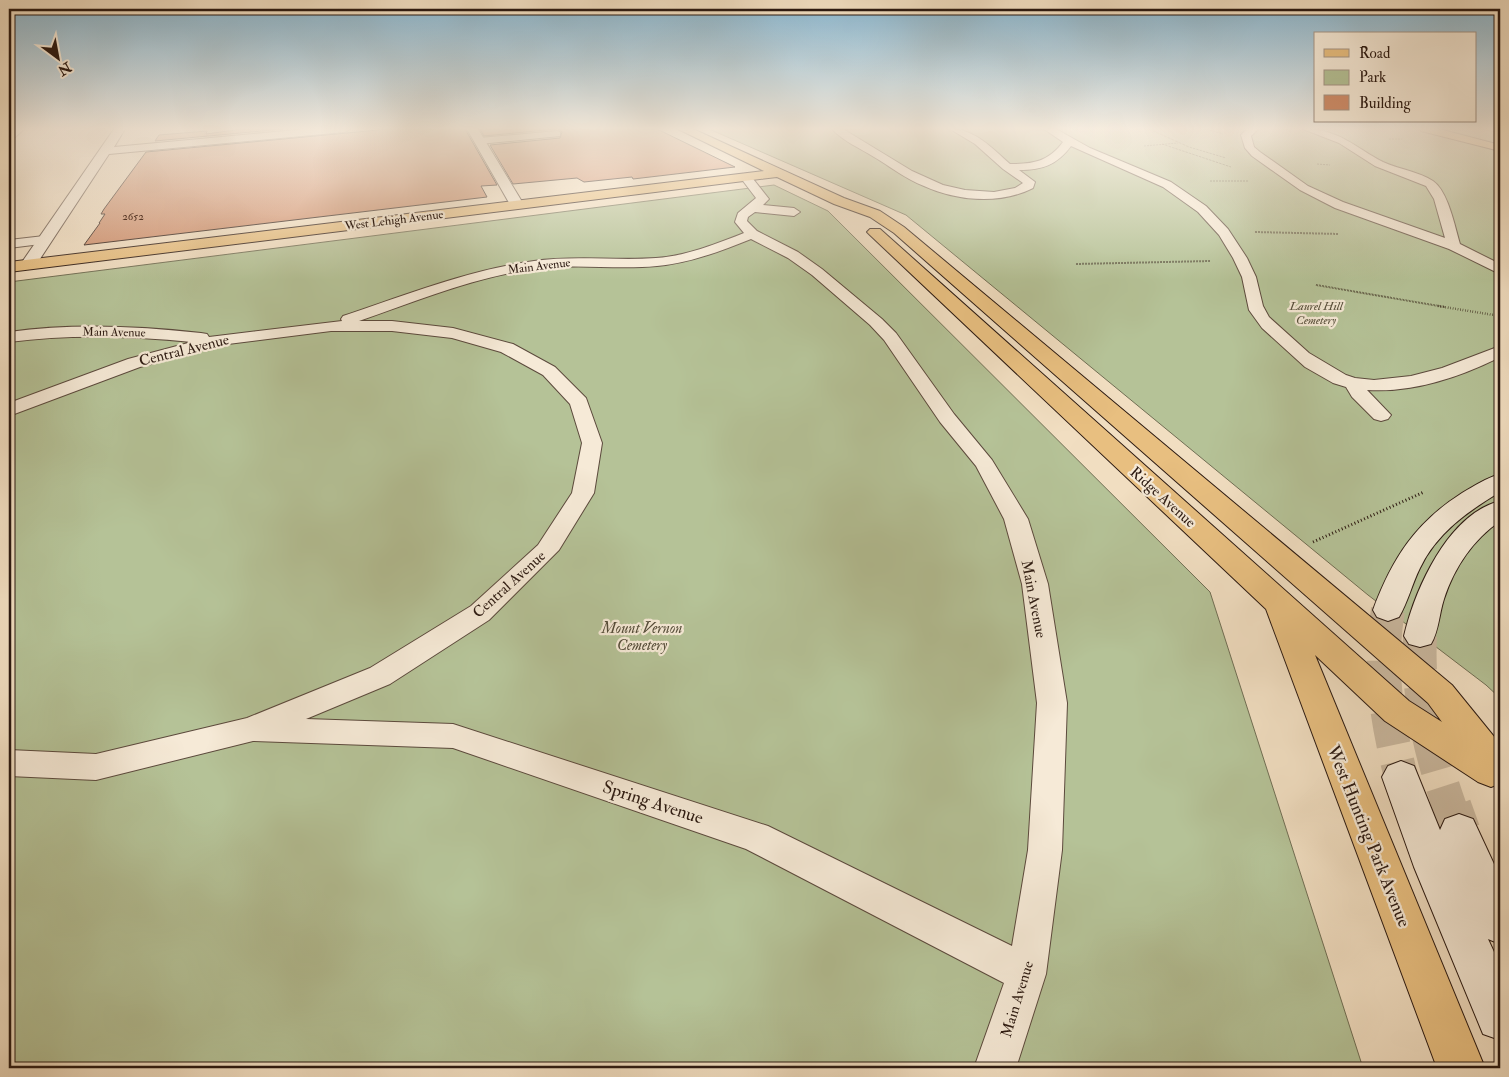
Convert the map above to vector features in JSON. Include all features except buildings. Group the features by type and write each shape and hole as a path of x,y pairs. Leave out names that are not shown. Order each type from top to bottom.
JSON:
{"main road":[{"name":"West Lehigh Avenue","path":"9,267 728,179"},
{"name":"Ridge Avenue","path":"793,179 882,218 899,230 1440,694 1500,771"},
{"name":"Ridge Avenue","path":"839,200 1397,711 1500,777"},
{"name":"West Hunting Park Avenue","path":"1279,603 1461,1068"}],"street":[{"path":"28,265 86,179"},
{"path":"502,179 517,205"},
{"path":"1388,610 1402,574 1430,531 1464,502 1500,482"},
{"path":"1420,636 1426,605 1433,586 1453,550 1480,524 1500,509"},
{"path":"1402,777 1434,868 1500,1018"},
{"path":"1459,832 1500,922"}],"lane":[{"path":"748,179 763,199 742,216 741,222 752,234"},
{"path":"919,179 945,190 996,195 1016,193 1029,186 1029,182 1025,179"},
{"path":"1153,179 1198,205 1217,224 1234,246 1249,278 1257,310 1264,320 1300,355 1321,369 1353,384 1405,382 1425,379 1465,367 1500,351"},
{"path":"1291,179 1304,188 1348,208 1454,246 1500,270"},
{"path":"1418,179 1430,184 1440,199 1454,246"},
{"path":"752,208 794,212"},
{"name":"Main Avenue","path":"331,326 464,281 516,268 558,262 638,263 672,260 712,250 752,234 806,263 876,322 890,338 947,418 985,464 1016,519 1035,584 1052,703 1044,850 1027,974 995,1068"},
{"path":"9,244 44,240"},
{"path":"1480,258 1500,261"},
{"name":"Central Avenue","path":"9,410 134,362 219,340 331,326 392,326 453,333 507,348 549,371 579,402 592,443 583,493 547,550 480,613 380,676 252,729 96,767 9,763"},
{"name":"Main Avenue","path":"9,337 57,332 115,330 219,340"},
{"path":"1353,384 1359,393 1381,415"},
{"name":"Spring Avenue","path":"252,729 453,736 756,837 1027,974"}],"path":[{"path":"1281,232 1294,233"},
{"path":"1076,264 1218,261"},
{"path":"1316,285 1500,316"},
{"path":"1311,543 1427,490"}],"green space":[{"name":"Laurel Hill Cemetery","path":"824,179 1500,179 1500,698 1486,685 1368,595 906,215"},
{"name":"Mount Vernon Cemetery","path":"774,185 828,211 1210,592 1363,1068 9,1068 9,282"}],"tunnel":[{"path":"1388,610 1384,653 1385,694 1401,777"},
{"path":"1420,636 1421,681 1426,724 1436,766 1450,808"},
{"path":"1450,807 1459,832"}]}
